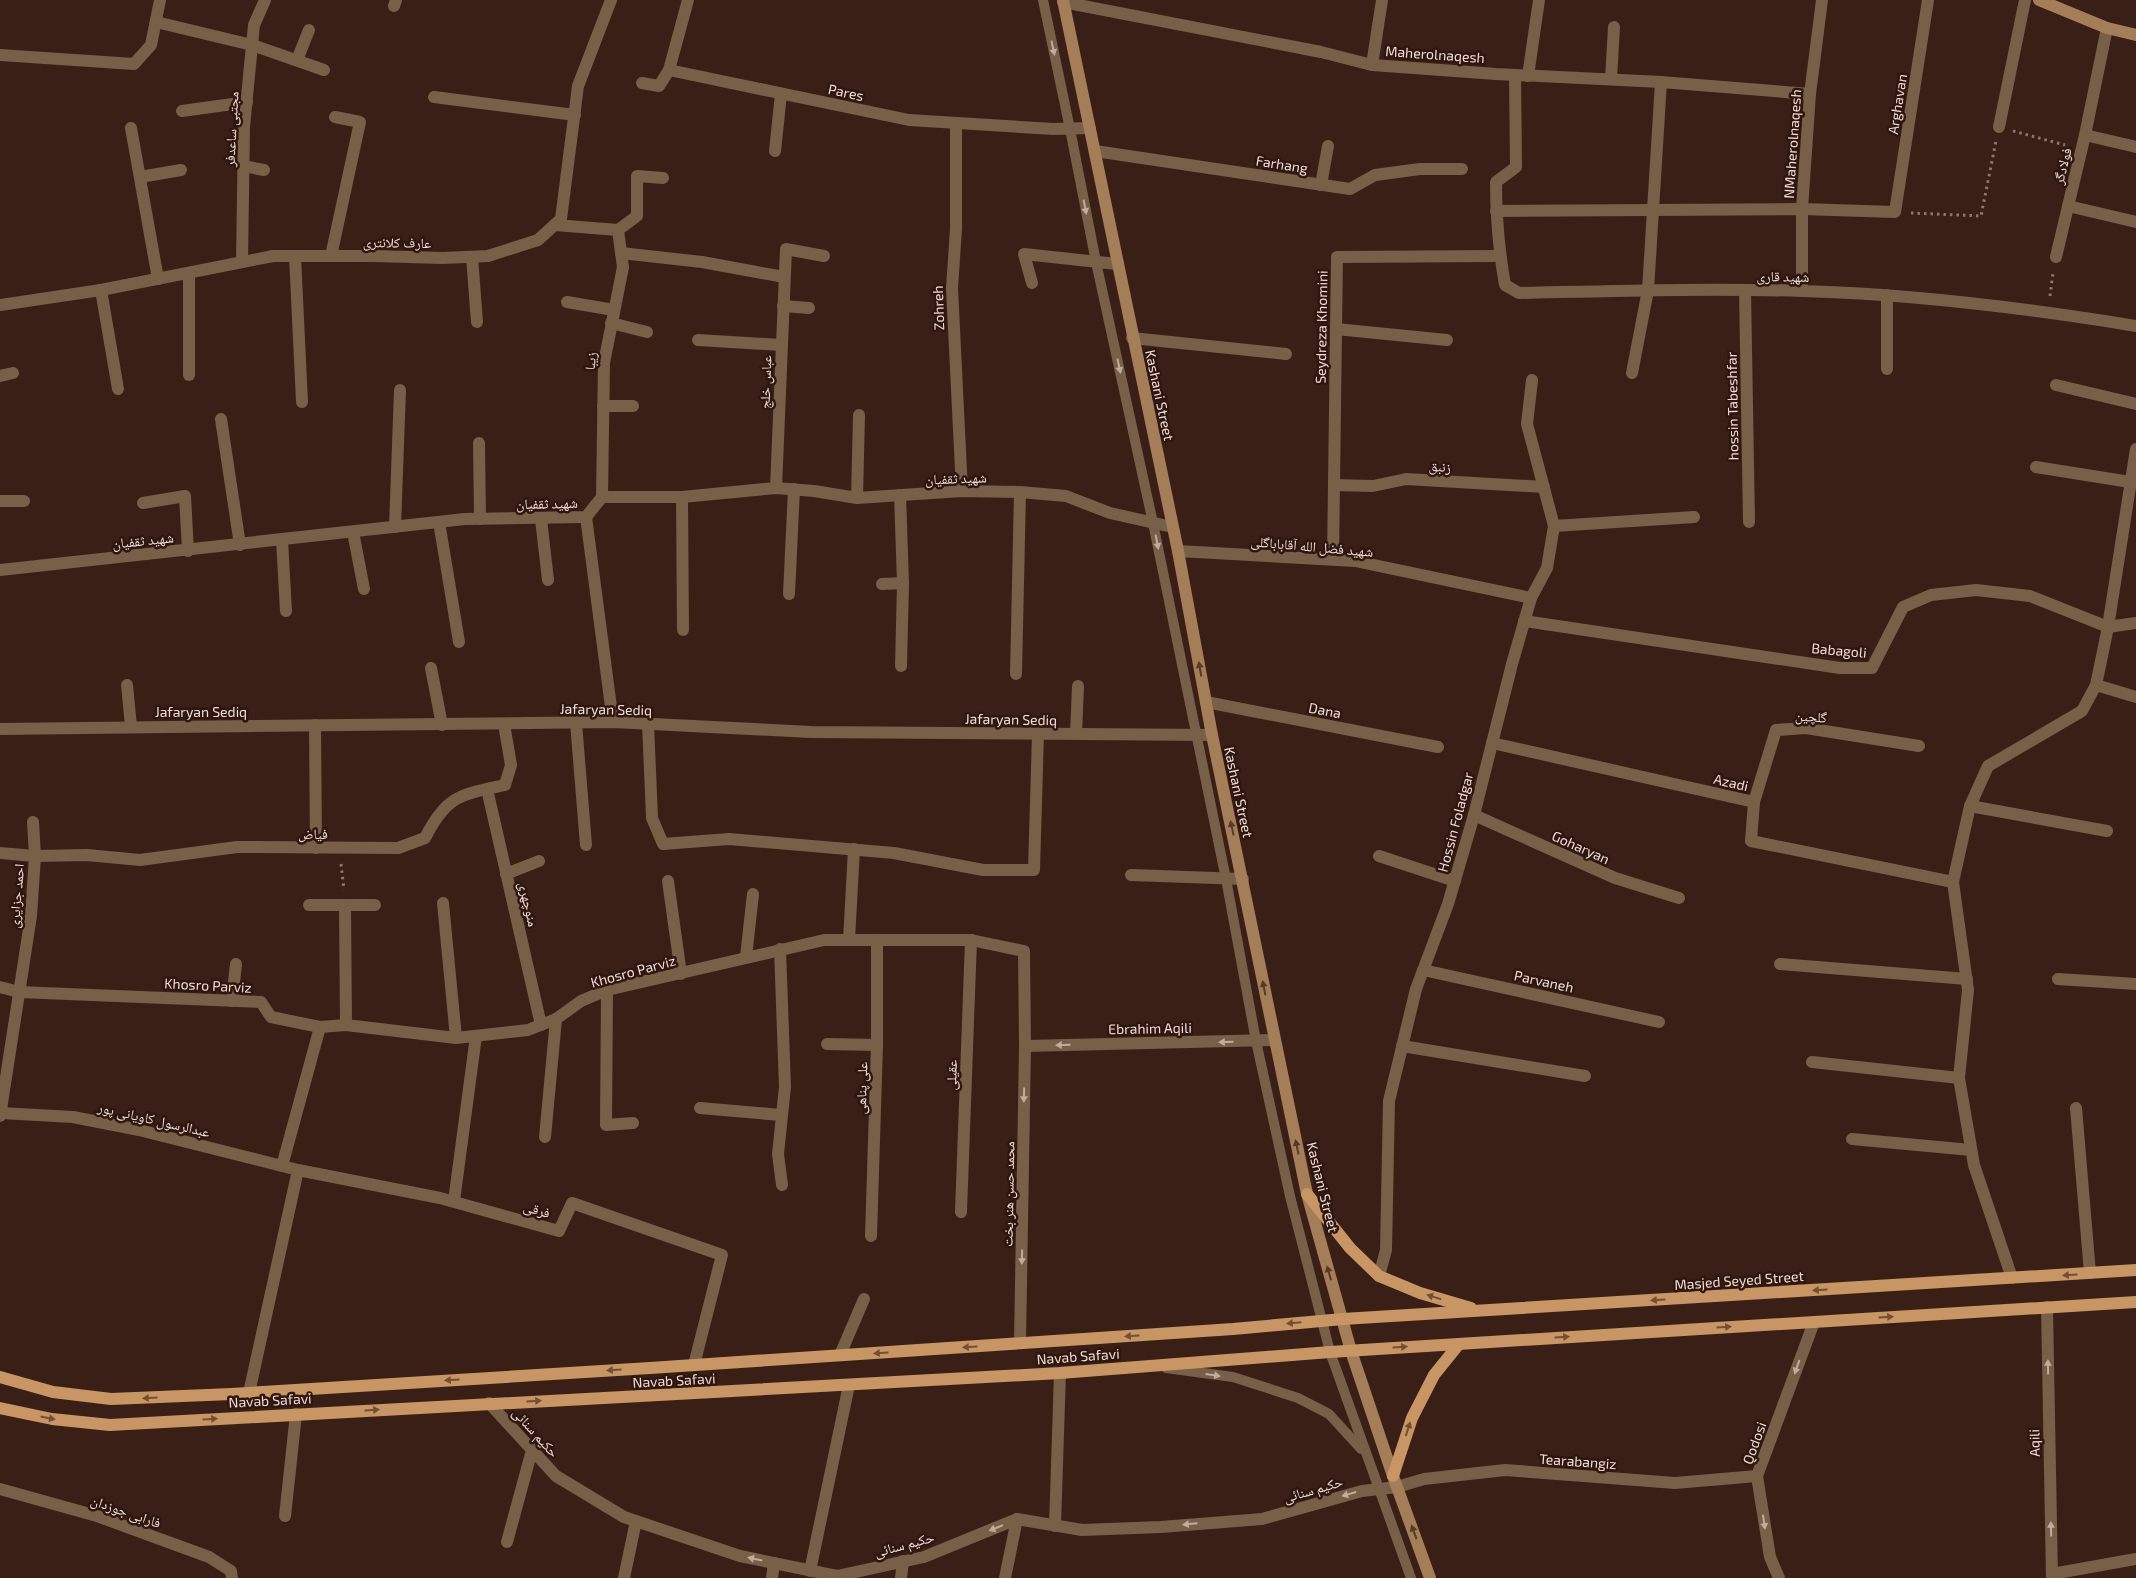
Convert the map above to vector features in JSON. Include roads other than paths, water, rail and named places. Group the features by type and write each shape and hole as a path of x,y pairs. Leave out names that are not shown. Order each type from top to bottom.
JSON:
{"main road":[{"path":"2039,0 2107,28 2136,35"},
{"name":"Kashani Street","path":"1063,1 1178,552 1212,735 1307,1194 1351,1350 1430,1578"},
{"path":"1307,1194 1350,1248 1379,1276 1420,1293 1481,1311"},
{"name":"Masjed Seyed Street","path":"1343,1319 2136,1270"},
{"path":"1351,1350 2136,1302"},
{"name":"Navab Safavi","path":"0,1377 53,1392 111,1399 249,1393 694,1365 1233,1329 1343,1319"},
{"path":"1395,1481 1412,1418 1434,1374 1459,1344"},
{"name":"Navab Safavi","path":"0,1408 52,1419 110,1425 1060,1373 1351,1350"}],"street":[{"path":"0,55 134,64 151,45 160,0"},
{"name":"مجتبی ساعدفر","path":"242,262 246,102 254,25 265,0"},
{"path":"555,225 561,219 578,86 610,0"},
{"path":"642,83 659,86 669,70 688,0"},
{"path":"1372,65 1382,0"},
{"path":"1528,76 1538,0"},
{"name":"NMaherolnaqesh","path":"1802,290 1802,209 1810,94 1822,0"},
{"name":"Arghavan","path":"1802,209 1896,212 1928,0"},
{"path":"1999,127 2025,0"},
{"name":"Maherolnaqesh","path":"1063,1 1321,52 1372,65 1528,76 1661,82 1810,94"},
{"path":"156,22 252,45 324,70"},
{"path":"1611,79 1614,27"},
{"name":"فولادگر","path":"2056,257 2085,135 2107,28"},
{"path":"297,60 309,30"},
{"name":"Pares","path":"669,70 909,120 956,124 1070,129 1090,128"},
{"name":"شهید قاری","path":"1515,75 1516,167 1496,182 1496,211 1505,285 1519,293 1648,290 1802,290 1887,295 2047,312 2136,326"},
{"path":"1632,373 1648,290 1661,82"},
{"path":"775,151 781,94"},
{"path":"434,97 575,115"},
{"path":"182,111 246,102"},
{"path":"332,256 360,122 335,117"},
{"name":"Zohreh","path":"956,124 956,229 952,288 962,491"},
{"path":"132,128 158,279"},
{"path":"2085,135 2136,147"},
{"path":"1321,185 1328,146"},
{"name":"Farhang","path":"1095,151 1350,189 1375,175 1420,169 1462,169"},
{"path":"243,166 264,170"},
{"path":"140,177 181,170"},
{"path":"555,225 618,230 637,216 637,176 663,178"},
{"path":"2068,206 2136,222"},
{"path":"1496,211 1802,209"},
{"name":"عارف کلانتری","path":"0,305 100,290 273,256 488,256 538,240 555,225"},
{"name":"زیبا","path":"602,497 604,363 623,267 618,230"},
{"name":"عباس خلج","path":"776,488 782,306 786,249 824,256"},
{"path":"621,253 702,262 784,277"},
{"path":"1032,283 1024,254 1117,264"},
{"path":"295,256 302,402"},
{"name":"Seydreza Khomini","path":"1334,559 1337,257 1500,256"},
{"path":"472,257 477,322"},
{"path":"189,273 189,375"},
{"path":"100,290 118,389"},
{"name":"hossin Tabeshfar","path":"1745,290 1749,522"},
{"path":"1887,295 1887,369"},
{"path":"567,302 614,310"},
{"path":"782,306 809,308"},
{"path":"611,323 646,332"},
{"path":"1336,329 1447,340"},
{"path":"1132,338 1286,354"},
{"path":"698,340 781,345"},
{"path":"0,376 14,373"},
{"name":"Hossin Foladgar","path":"1379,1276 1386,1250 1389,1101 1416,989 1448,904 1474,815 1524,621 1531,598 1546,568 1554,526 1527,424 1532,380"},
{"path":"2056,385 2136,404"},
{"path":"395,527 400,390"},
{"path":"603,406 633,406"},
{"path":"857,498 859,416"},
{"path":"221,419 240,545"},
{"path":"479,443 480,519"},
{"path":"2012,1278 1976,1171 1959,1078 1968,990 1953,882 1972,807 1988,766 2082,711 2096,685 2108,626 2136,449"},
{"path":"2036,466 2130,482"},
{"name":"زنبق","path":"1334,485 1373,486 1406,479 1544,487"},
{"name":"شهید ثقفیان","path":"0,570 188,551 439,522 480,519 586,517 602,497 682,497 776,488 857,498 962,491 1020,492 1066,496 1110,513 1172,528"},
{"path":"789,594 794,489"},
{"path":"1016,674 1020,492"},
{"path":"900,495 903,583 901,666"},
{"path":"143,503 185,496 188,551"},
{"path":"682,497 683,630"},
{"path":"0,501 24,501"},
{"path":"586,517 613,722"},
{"path":"1554,526 1694,517"},
{"path":"541,518 548,580"},
{"path":"439,522 459,642"},
{"path":"353,532 364,589"},
{"path":"282,540 286,611"},
{"name":"شهید فضل الله آقاباباگلی","path":"1178,552 1355,561 1531,598"},
{"path":"882,584 903,583"},
{"name":"Babagoli","path":"1524,621 1840,668 1872,668 1903,607 1931,595 1976,590 2030,596 2108,626"},
{"path":"2108,626 2136,623"},
{"path":"431,668 442,725"},
{"path":"127,685 131,726"},
{"path":"2096,685 2136,696"},
{"path":"1076,734 1078,686"},
{"name":"Dana","path":"1206,702 1438,747"},
{"name":"Jafaryan Sediq","path":"0,729 131,726 442,725 613,722 811,732 1212,735"},
{"path":"576,723 586,845"},
{"name":"فیاض","path":"0,853 35,856 87,855 140,860 237,847 398,848 425,838 434,821 451,801 505,785 511,765 504,724"},
{"path":"648,724 652,818 663,844 729,838 894,853 982,870 1034,870 1038,734"},
{"path":"315,725 316,848"},
{"name":"گلچین","path":"1754,802 1776,730 1806,728 1919,746"},
{"name":"Azadi","path":"1492,742 1754,802 1751,841 1953,882"},
{"name":"منوچهری","path":"487,789 542,1025"},
{"path":"1972,807 2107,831"},
{"name":"Goharyan","path":"1474,815 1615,878 1679,898"},
{"name":"احمد جزایری","path":"0,1114 5,1049 19,992 31,916 35,856 33,822"},
{"path":"849,940 854,849"},
{"path":"1379,856 1455,880"},
{"path":"506,874 539,861"},
{"path":"1131,875 1243,879"},
{"path":"668,881 681,974"},
{"path":"746,957 753,894"},
{"path":"443,904 456,1038"},
{"path":"309,905 375,905"},
{"path":"345,905 346,1024"},
{"name":"Khosro Parviz","path":"0,987 19,992 261,1002 271,1017 320,1027 346,1024 456,1038 528,1030 556,1019 581,1001 607,990 824,940 971,940 1024,951 1025,1046"},
{"name":"عقیلی","path":"961,1212 971,940"},
{"name":"علی پناهی","path":"871,1236 877,1045 877,941"},
{"path":"780,949 786,1087 781,1115 778,1154 782,1184"},
{"path":"232,1001 236,964"},
{"path":"1780,964 1967,979"},
{"name":"Parvaneh","path":"1422,970 1659,1022"},
{"path":"2058,979 2136,984"},
{"path":"607,990 606,1125 633,1123"},
{"path":"545,1137 556,1019"},
{"path":"282,1166 320,1027"},
{"path":"454,1201 476,1036"},
{"name":"Ebrahim Aqili","path":"1025,1046 1274,1040"},
{"path":"827,1044 877,1045"},
{"name":"محمد حسن هنر بخت","path":"1020,1343 1025,1046"},
{"path":"1402,1046 1585,1076"},
{"path":"1812,1062 1959,1078"},
{"path":"700,1108 781,1115"},
{"path":"2076,1108 2090,1273"},
{"name":"عبدالرسول کاویانی پور","path":"0,1114 73,1116 139,1130 298,1170"},
{"path":"1852,1138 1971,1150"},
{"path":"249,1393 298,1170"},
{"name":"فرقی","path":"298,1170 454,1201 559,1231 572,1203 722,1255 694,1365"},
{"path":"840,1355 864,1299"},
{"name":"Aqili","path":"2047,1307 2052,1576"},
{"name":"Qodosi","path":"1779,1578 1770,1557 1757,1476 1814,1322"},
{"path":"1055,1526 1060,1373"},
{"path":"810,1571 849,1385"},
{"name":"حکیم سنائی","path":"489,1404 556,1476 624,1517 740,1556 837,1576 924,1557 1017,1519 1082,1530 1161,1527 1262,1518 1362,1490 1378,1489 1395,1481"},
{"path":"285,1516 296,1414"},
{"path":"506,1542 532,1450"},
{"name":"Tearabangiz","path":"1395,1481 1505,1470 1675,1483 1757,1476"},
{"name":"فارابی جوزدان","path":"0,1489 97,1516 209,1557 231,1571 232,1578"},
{"path":"1005,1578 1017,1519"},
{"path":"624,1578 636,1521"},
{"path":"2052,1576 2136,1559"},
{"path":"901,1578 903,1561"},
{"path":"772,1578 774,1563"}],"lane":[{"path":"1042,0 1096,262 1153,523 1226,879 1256,1041 1290,1196 1330,1352 1411,1578"},
{"path":"1148,1366 1233,1377 1298,1398 1329,1414 1365,1453"}]}
